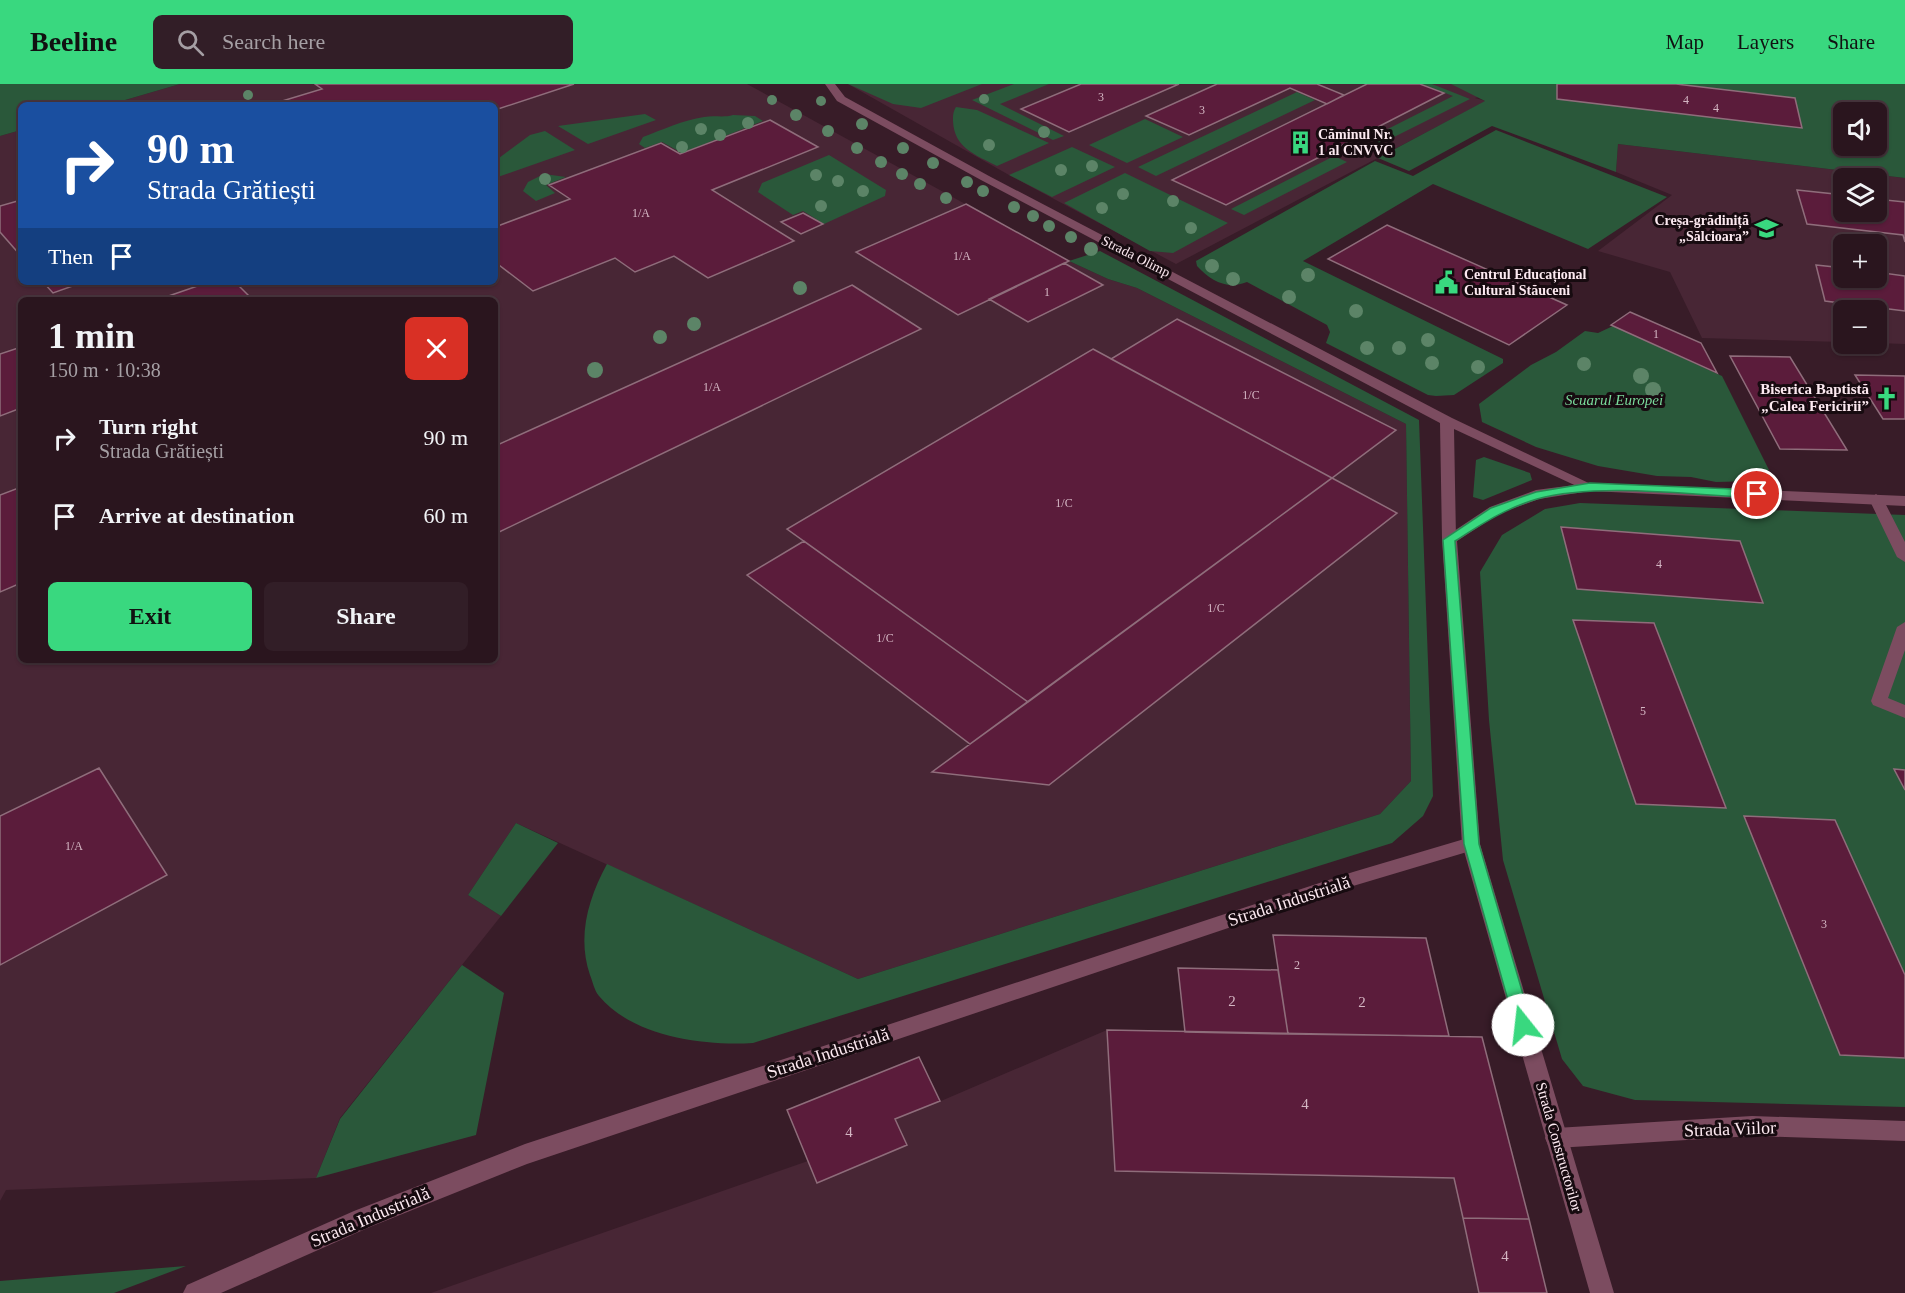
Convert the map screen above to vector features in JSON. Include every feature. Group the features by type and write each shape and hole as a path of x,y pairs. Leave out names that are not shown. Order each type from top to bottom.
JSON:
{"street":[{"name":"Strada Olimp","path":"830,84 841,99 891,128 1447,421 1590,487"},
{"path":"1447,421 1449,540"},
{"path":"1449,540 1495,510 1536,495 1590,487 1905,501"},
{"path":"1876,500 1905,556"},
{"name":"Strada Constructorilor","path":"1449,540 1471,844 1602,1293"},
{"path":"1905,627 1880,701 1905,712"},
{"name":"Strada Industrială","path":"195,1293 362,1219 525,1154 1353,879 1471,844"},
{"name":"Strada Viilor","path":"1556,1138 1752,1126 1905,1131"}],"shaded area":[{"path":"180,84 747,84 1069,261 1108,279 1137,288 1406,424 1411,781 1380,814 858,979 516,823 468,895 501,916 340,1118 316,1178 6,1190 0,1201 0,136 18,131 18,285 498,285 498,102 118,102"},
{"path":"848,84 1529,84 1475,98 1486,101 1176,264 1009,175"},
{"name":"Creșa-grădiniță „Sălcioara”","path":"1618,144 1833,169 1833,222 1887,222 1887,176 1905,178 1905,344 1887,343 1887,300 1833,300 1833,342 1702,338 1670,272 1598,251 1672,195 1616,172"},
{"path":"1107,1030 1482,1037 1547,1293 431,1293 808,1161 787,1110 919,1057 941,1101"}],"green space":[{"path":"0,84 180,84 118,102 18,102 18,131 0,136"},
{"path":"848,84 982,84 921,108 893,104"},
{"path":"1014,84 1049,84 1000,104 1064,136 1053,140 972,100"},
{"path":"1422,84 1432,84 1470,99 1380,144 1368,139 1453,96"},
{"path":"1451,84 1905,84 1905,178 1887,176 1887,168 1833,169 1618,144 1616,172 1492,126 1409,171 1378,158 1485,101"},
{"path":"1297,92 1315,100 1156,176 1138,167"},
{"path":"956,107 977,110 1049,143 997,166 967,150 957,138 953,121"},
{"path":"645,114 656,120 588,144 558,126"},
{"path":"755,116 763,121 682,153 662,142 645,148 639,144 643,137 696,118"},
{"path":"1145,119 1183,137 1127,163 1089,145"},
{"path":"1496,130 1667,197 1588,249 1433,184 1303,261 1503,359 1503,363 1454,395 1428,395 1326,343 1330,332 1327,325 1247,282 1233,285 1220,283 1197,266 1196,261 1375,161 1413,176"},
{"path":"545,131 575,150 498,177 498,159 530,135"},
{"path":"1072,147 1115,167 1052,197 1009,175"},
{"path":"829,155 886,190 885,196 824,224 803,211 793,215 758,192 762,183"},
{"path":"1334,156 1347,162 1244,215 1231,209"},
{"path":"1125,173 1228,223 1173,253 1150,251 1064,203"},
{"path":"544,174 566,177 546,185 555,193 536,201 523,191 528,182"},
{"path":"1100,251 1419,420 1433,796 1423,816 1392,843 753,1043 713,1043 670,1036 650,1030 613,1010 596,991 584,947 586,918 594,891 607,864 858,979 1380,814 1411,781 1406,424 1137,288 1108,279 1069,261"},
{"name":"Scuarul Europei","path":"1613,326 1722,376 1769,470 1756,475 1755,481 1716,482 1691,477 1657,476 1598,466 1536,447 1482,422 1479,404 1531,365 1556,352 1585,331 1598,333"},
{"path":"1484,457 1530,473 1532,480 1483,500 1473,497 1476,460"},
{"path":"1580,503 1905,515 1905,1107 1635,1100 1583,1086 1562,1059 1503,860 1489,720 1480,572 1502,535 1545,509"},
{"path":"516,823 558,843 501,916 468,895"},
{"path":"462,965 504,993 476,1135 316,1178 340,1119"},
{"path":"186,1266 114,1293 0,1293 0,1281"}],"building":[{"path":"315,84 574,84 498,109 498,102 279,102 322,89"},
{"path":"1081,84 1179,84 1069,132 1021,109"},
{"path":"1217,84 1317,84 1344,95 1327,104 1290,88 1189,135 1146,116"},
{"name":"Căminul Nr. 1 al CNVVC","path":"1367,84 1420,84 1444,93 1226,205 1172,180"},
{"path":"1557,84 1676,84 1795,98 1802,128 1557,99"},
{"path":"770,120 818,147 712,190 794,241 708,278 674,256 635,272 615,258 533,291 498,264 498,226 570,199 549,185 661,143 680,154"},
{"path":"1797,190 1833,194 1833,222 1887,222 1887,200 1905,202 1905,242 1903,235 1807,224"},
{"path":"18,201 18,253 0,232 0,206"},
{"path":"966,204 1069,261 958,315 856,252"},
{"path":"803,213 823,224 801,234 781,222"},
{"name":"Centrul Educațional Cultural Stăuceni","path":"1387,225 1567,305 1509,345 1328,259"},
{"path":"1064,263 1103,285 1028,322 989,299"},
{"path":"1816,265 1833,267 1833,288 1887,288 1887,274 1905,276 1905,311 1887,309 1887,300 1825,301"},
{"path":"46,285 76,285 53,293"},
{"path":"200,285 238,285 250,297 166,297"},
{"path":"852,285 921,329 498,533 498,445"},
{"path":"1630,312 1701,343 1717,373 1611,325"},
{"path":"1177,319 1396,430 1332,478 1111,359"},
{"path":"18,348 18,409 0,416 0,354"},
{"path":"1093,349 1332,478 1028,702 787,529"},
{"path":"1730,356 1790,357 1847,450 1780,449"},
{"name":"Biserica Baptistă „Calea Fericirii”","path":"1855,375 1905,376 1905,419 1883,419"},
{"path":"1332,478 1397,513 1049,785 932,772"},
{"path":"18,488 18,584 0,592 0,495"},
{"path":"1561,527 1740,541 1763,603 1577,589"},
{"path":"804,541 1028,702 970,744 747,575"},
{"path":"1573,620 1654,623 1726,808 1636,804"},
{"path":"99,768 167,875 0,965 0,816"},
{"path":"1894,769 1905,770 1905,790"},
{"path":"1744,816 1835,820 1905,975 1905,1058 1840,1055"},
{"path":"1273,935 1426,938 1449,1036 1288,1034"},
{"path":"1178,968 1278,970 1288,1034 1185,1032"},
{"path":"1107,1030 1482,1037 1529,1219 1463,1218 1454,1178 1115,1171"},
{"path":"919,1057 940,1101 895,1119 907,1145 817,1183 787,1110"},
{"path":"1463,1218 1529,1219 1547,1293 1479,1293"}],"place":[{"name":"Căminul Nr. 1 al CNVVC","path":"1300,142"},
{"name":"Creșa-grădiniță „Sălcioara”","path":"1767,228"},
{"name":"Centrul Educațional Cultural Stăuceni","path":"1446,282"},
{"name":"Biserica Baptistă „Calea Fericirii”","path":"1887,398"}],"route":[{"path":"1523,1025 1471,844 1449,540 1495,510 1536,495 1590,487 1757,494"}]}
